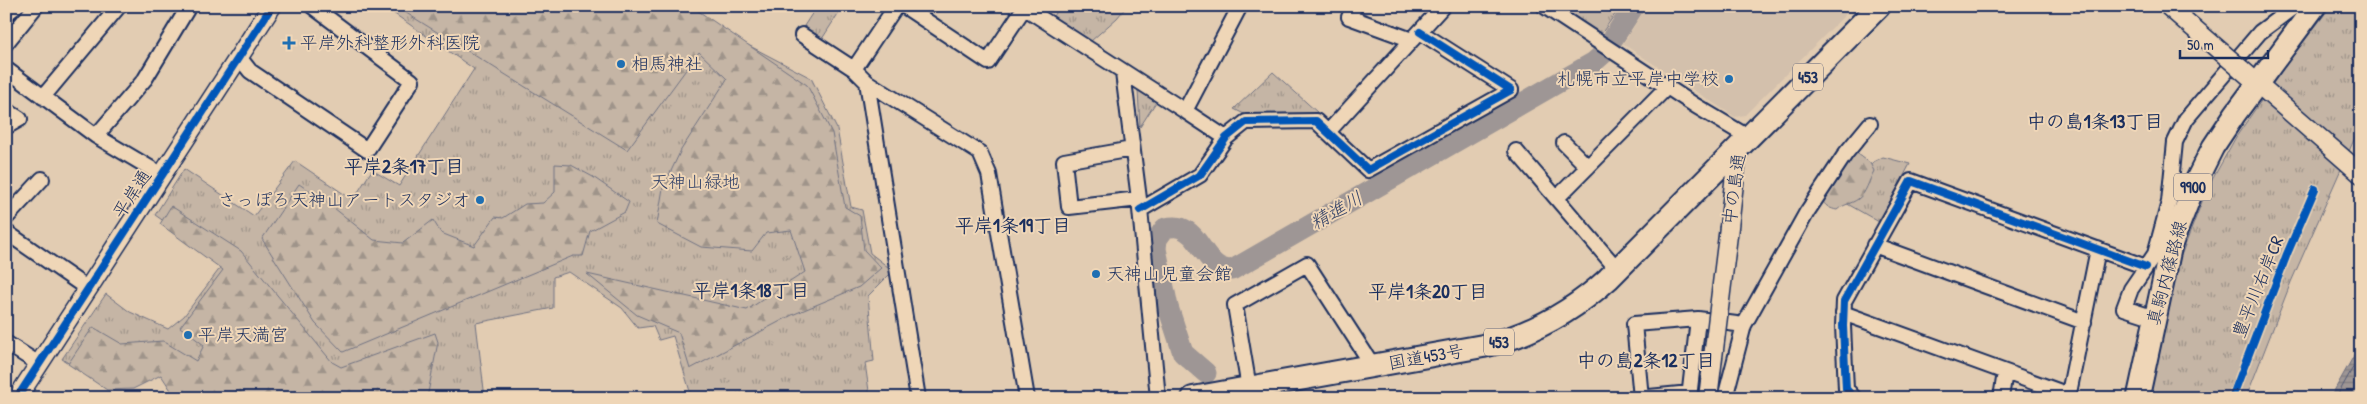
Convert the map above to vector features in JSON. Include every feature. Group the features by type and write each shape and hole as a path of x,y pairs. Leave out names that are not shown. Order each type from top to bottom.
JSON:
{"highway":[{"name":"中の島通","path":"1743,142 1879,6"},
{"name":"国道453号","path":"1193,398 1483,346 1526,333 1570,309 1617,269 1743,142"}],"main road":[{"name":"真駒内篠路線","path":"2138,398 2172,245 2197,179 2213,147 2315,6"}],"street":[{"path":"6,14 16,6"},
{"path":"6,43 36,6"},
{"path":"43,97 119,6"},
{"path":"96,136 144,79 189,6"},
{"name":"平岸通","path":"17,398 272,6"},
{"path":"239,57 250,71 367,150 412,81 312,6"},
{"path":"854,69 896,6"},
{"path":"904,6 988,62 1023,7 1226,138"},
{"path":"1185,111 1240,6"},
{"path":"1132,149 1064,161 1069,207 1140,205 1200,176 1226,138 1246,122 1316,121 1368,170 1511,90 1416,36 1348,17 1355,6"},
{"path":"1328,132 1443,6"},
{"path":"2168,6 2361,174"},
{"path":"2155,318 2124,308 2131,289 2155,254 2162,233 2169,202 2175,142 2186,119 2249,43 2268,25 2295,6"},
{"path":"1548,7 1668,87 1743,142"},
{"path":"802,34 854,69 867,82 980,153 988,174 1027,398"},
{"path":"6,69 96,136 162,175"},
{"path":"1123,73 1140,205 1158,398"},
{"path":"867,82 918,398"},
{"path":"1557,198 1668,87"},
{"path":"6,110 20,119 6,127"},
{"path":"1725,398 1744,325 1807,212 1846,153 1870,124"},
{"name":"中の島通","path":"1708,398 1729,227 1743,142"},
{"path":"1564,143 1588,167"},
{"path":"1516,151 1617,269"},
{"path":"6,218 42,179"},
{"path":"1854,398 1846,389 1844,300 1911,181 2146,267"},
{"path":"6,232 88,289"},
{"path":"1874,245 2084,322"},
{"path":"1843,313 2068,397 2098,249"},
{"path":"1249,388 1235,305 1307,264 1373,366"},
{"path":"1698,319 1689,396 1640,398 1634,324 1698,319 1744,325"},
{"path":"6,343 39,364"},
{"path":"2001,398 2005,372"}],"shaded area":[{"name":"札幌市立平岸中学校","path":"1647,6 1854,6 1745,115 1735,117 1623,44"}],"green space":[{"name":"天神山緑地","path":"383,6 684,6 706,23 811,78 837,129 851,207 862,210 870,253 893,271 868,296 874,361 865,363 870,398 692,398 673,336 659,340 653,326 638,328 622,308 569,272 553,277 553,308 476,323 485,398 179,398 163,372 106,387 62,359 106,294 130,312 168,329 184,316 224,263 155,215 184,169 254,216 295,161 353,200 372,170 399,186 474,69"},
{"path":"395,6 481,6 488,9 491,6 691,6 807,85 832,133 845,207 860,216 864,250 881,268 859,287 792,315 690,369 679,333 637,315 587,274 747,310 805,272 791,230 766,233 752,251 701,247 657,224 663,188 681,150 727,79 699,52 627,150"},
{"path":"817,6 843,6 822,39 804,26"},
{"path":"1060,6 1127,6 1117,18 1091,41 1053,16"},
{"path":"1559,6 1621,6 1601,34"},
{"path":"2331,6 2361,6 2361,124 2291,282 2246,398 2149,398 2180,258 2207,189 2236,137 2283,69"},
{"path":"1273,72 1318,113 1244,114 1234,109"},
{"path":"1138,90 1156,102 1140,127"},
{"path":"1854,151 1870,163 1874,171 1861,197 1837,210 1832,209 1822,199"},
{"path":"1883,157 1910,164 1879,222 1844,202 1873,162"},
{"path":"555,164 571,165 593,177 629,202 625,212 590,231 583,256 573,256 343,352 315,323 262,239 299,184 329,204 374,240 403,243 433,220 441,233 474,246 495,217 503,218 525,204 543,203 555,192"},
{"path":"171,206 241,251 332,362 341,367 435,333 438,342 427,398 176,398 161,375 133,389 107,390 68,364 93,327 122,344 163,341 196,361 204,345 180,327 223,270 160,224"}],"water":[{"path":"2361,343 2361,398 2330,398 2334,391"}],"waterway":[{"name":"精進川","path":"1206,373 1183,353 1168,307 1156,249 1157,239 1165,228 1177,227 1188,232 1210,259 1223,268 1232,270 1594,62 1603,54 1634,6"}],"cycle path":[{"path":"17,398 272,6"},
{"path":"1140,210 1200,175 1226,138 1246,122 1316,121 1368,170 1511,90 1420,32"},
{"path":"1854,398 1846,389 1843,326 1844,301 1911,181 2146,267"},
{"name":"豊平川右岸CR","path":"2232,398 2287,254 2315,189"}],"place":[{"name":"平岸外科整形外科医院","path":"289,43"},
{"name":"相馬神社","path":"621,64"},
{"name":"札幌市立平岸中学校","path":"1729,79"},
{"name":"さっぽろ天神山アートスタジオ","path":"480,200"},
{"name":"天神山児童会館","path":"1096,274"},
{"name":"平岸天満宮","path":"188,335"}],"district":[{"name":"中の島1条13丁目","path":"2095,121"},
{"name":"平岸2条17丁目","path":"404,166"},
{"name":"平岸1条19丁目","path":"1013,225"},
{"name":"平岸1条18丁目","path":"751,290"},
{"name":"平岸1条20丁目","path":"1428,291"},
{"name":"中の島2条12丁目","path":"1646,360"}]}
